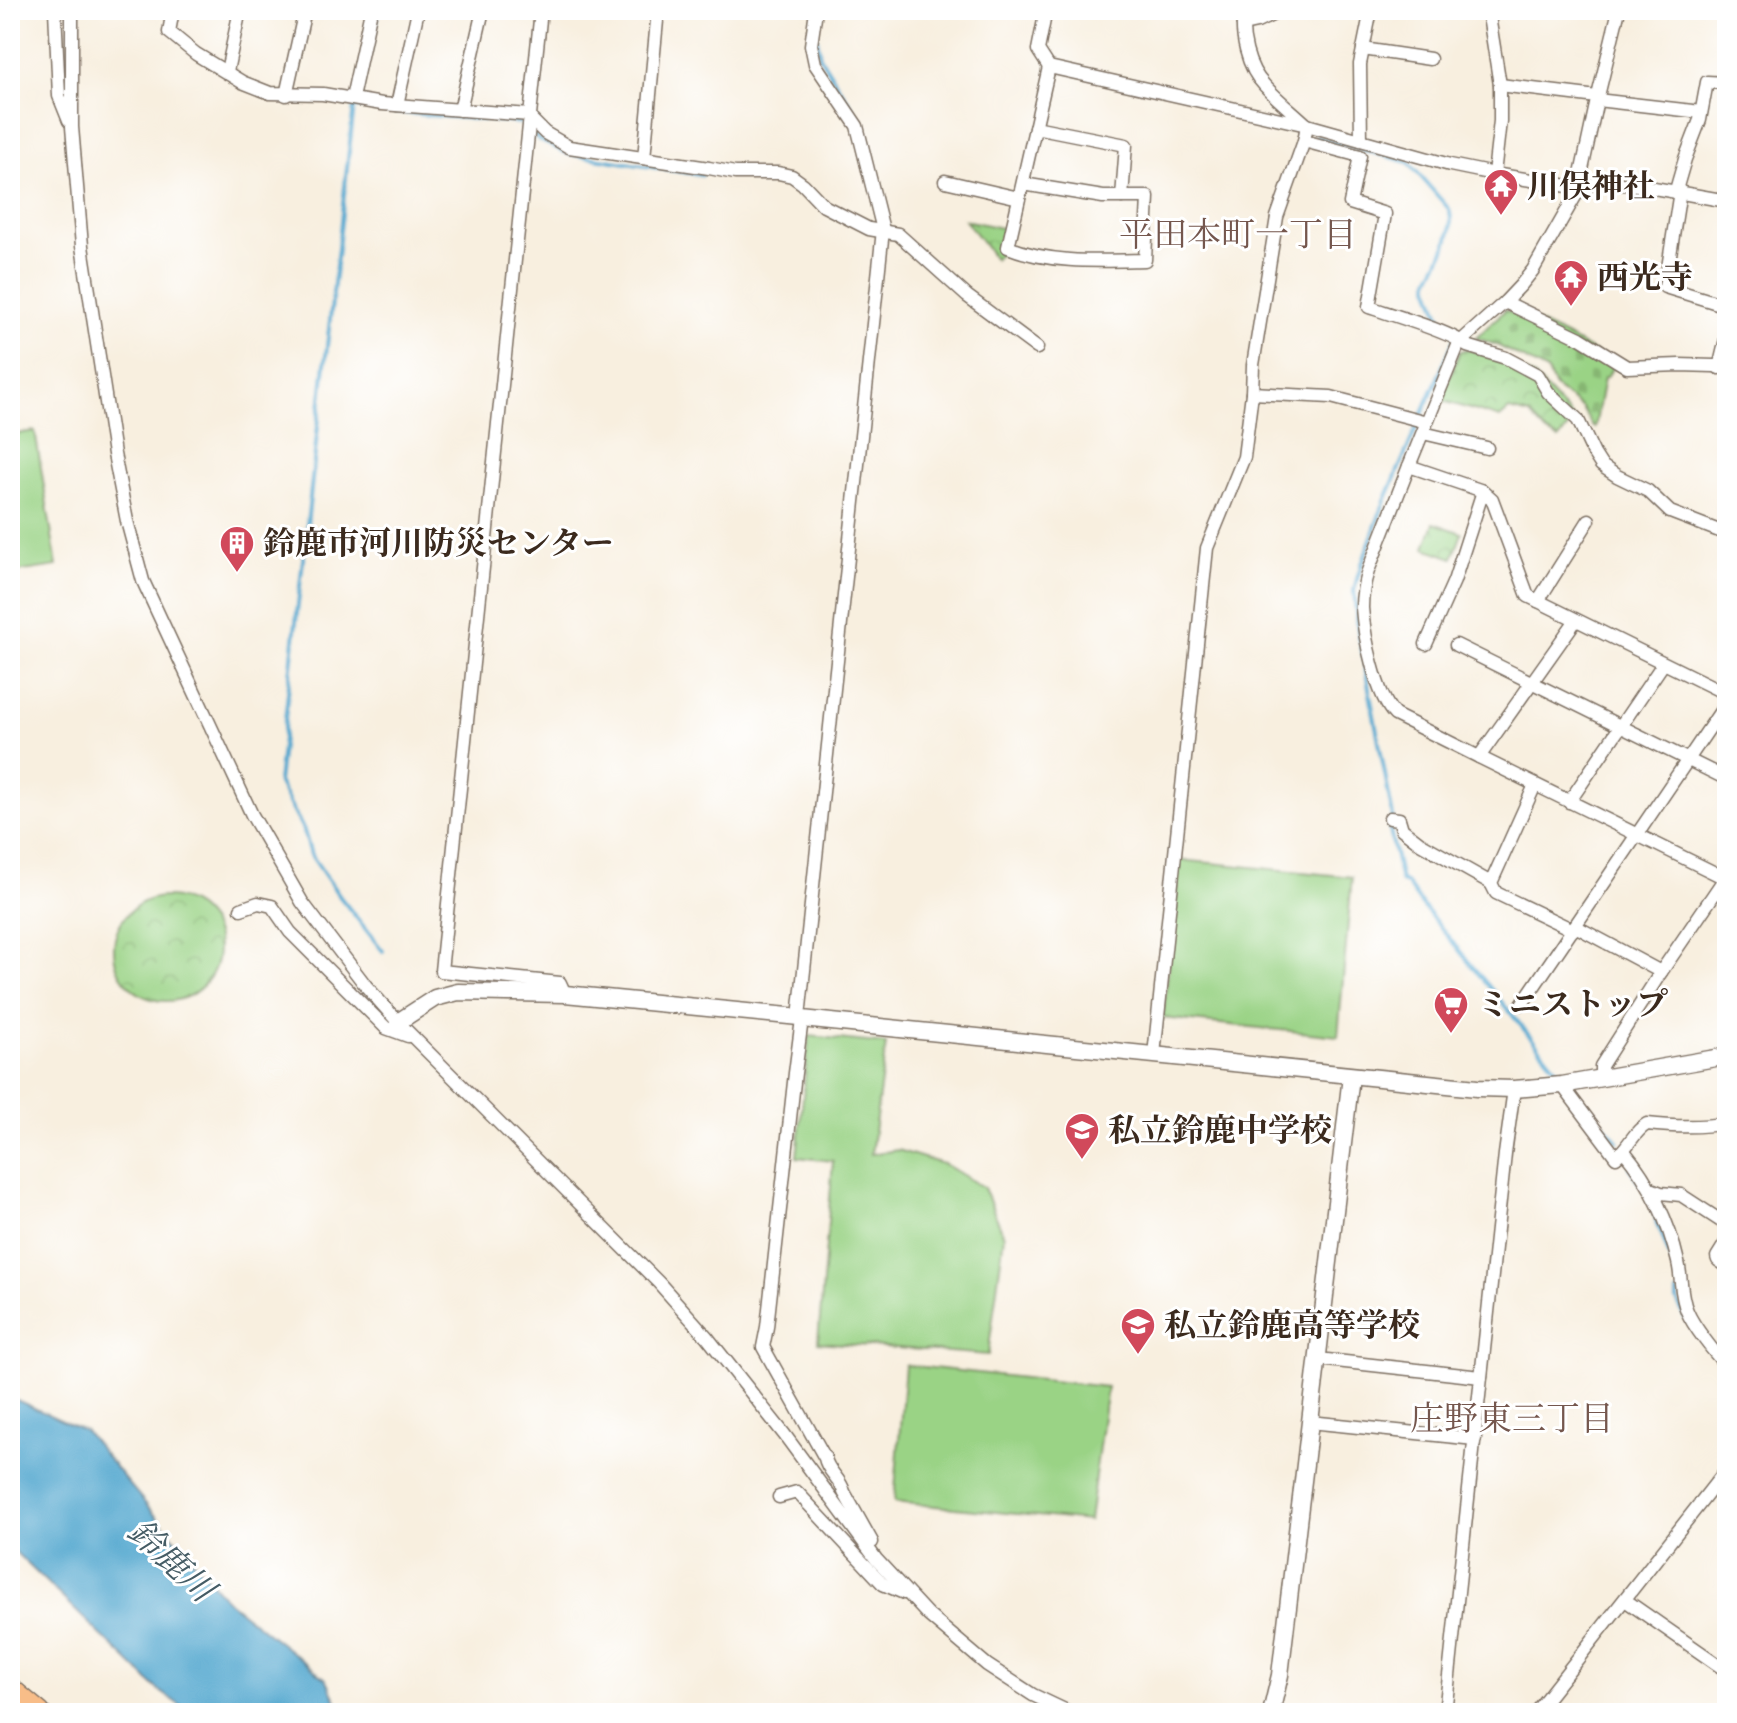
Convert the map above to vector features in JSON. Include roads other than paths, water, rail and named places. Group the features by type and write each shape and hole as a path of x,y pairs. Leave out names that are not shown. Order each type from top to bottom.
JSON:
{"highway":[{"path":"10,1688 40,1713"}],"street":[{"path":"55,10 59,96 72,127"},
{"path":"72,10 72,127 82,246 127,521 143,581 252,815 302,902 366,986 398,1022 659,1283 707,1337 775,1422 876,1559 907,1594 987,1665 1033,1695 1071,1713"},
{"path":"173,10 169,32 196,54 242,82 270,93 323,94 382,104 530,116 545,133 569,147 735,173 784,174 797,179 824,206 869,229 898,234 967,296 1037,348"},
{"path":"227,71 240,10"},
{"path":"286,95 305,10"},
{"path":"352,98 371,10"},
{"path":"397,105 418,10"},
{"path":"460,110 483,10"},
{"path":"541,10 441,971 560,983 565,994"},
{"path":"644,158 658,10"},
{"path":"816,10 811,45 815,64 857,126 883,230 801,1018 763,1347 879,1553 876,1559"},
{"path":"1046,10 1038,50 1049,67 1307,125 1450,165 1494,174 1568,186 1637,185 1727,201"},
{"path":"1244,10 1247,50 1254,70 1263,85 1307,125"},
{"path":"1243,25 1282,10"},
{"path":"1361,140 1360,64 1371,10"},
{"path":"1488,10 1500,85 1500,121 1494,174"},
{"path":"1457,339 1505,302 1533,270 1577,193 1619,10"},
{"path":"1363,49 1430,59"},
{"path":"1023,184 1075,193 1148,197 1145,260 1082,260 1020,252 1008,247 1049,67"},
{"path":"1727,83 1707,82 1696,134 1685,159 1678,191 1665,287 1727,306"},
{"path":"1500,85 1701,112"},
{"path":"1154,1055 1207,548 1244,457 1253,365 1277,217 1307,125"},
{"path":"1035,127 1126,145 1122,197"},
{"path":"1304,141 1360,156 1350,203 1385,214 1369,307 1506,358 1538,375 1548,392 1578,420 1601,465 1648,491 1670,512 1727,534"},
{"path":"945,181 1019,198"},
{"path":"1505,302 1580,338 1627,367 1679,365 1723,368 1727,335"},
{"path":"1457,339 1459,343 1422,424 1363,589 1362,609 1371,663 1391,712 1726,879 1601,1066 1601,1077"},
{"path":"1252,393 1331,397 1422,424 1487,448"},
{"path":"1409,466 1483,491 1492,499 1528,596 1727,694"},
{"path":"1655,497 1663,483"},
{"path":"1426,644 1454,581 1483,491"},
{"path":"1538,601 1589,520"},
{"path":"1479,757 1576,620"},
{"path":"1456,645 1727,779"},
{"path":"1569,802 1663,664"},
{"path":"1522,1004 1727,702"},
{"path":"1491,883 1535,785"},
{"path":"1394,818 1420,843 1491,883 1496,893 1661,972"},
{"path":"241,909 258,903 272,906 290,932 386,1028 414,1039"},
{"path":"398,1022 435,998 458,992 565,994 1351,1076 1514,1089 1562,1085 1727,1056"},
{"path":"1271,1713 1280,1675 1351,1076"},
{"path":"1562,1085 1620,1154 1640,1170 1651,1189 1678,1261 1682,1297 1688,1314 1727,1366"},
{"path":"1445,1713 1514,1089"},
{"path":"1620,1154 1637,1130 1647,1124 1675,1128 1727,1123"},
{"path":"1651,1189 1681,1195 1727,1225"},
{"path":"1727,1241 1717,1257 1727,1266"},
{"path":"1318,1359 1481,1377"},
{"path":"1310,1422 1475,1439"},
{"path":"1535,1713 1727,1469"},
{"path":"779,1497 797,1492 883,1584 907,1594"},
{"path":"1625,1600 1727,1671"}],"water":[{"name":"鈴鹿川","path":"10,1397 85,1431 226,1600 326,1679 343,1713 191,1713 157,1689 10,1547"}],"waterway":[{"path":"361,91 379,10"},
{"path":"817,38 820,57 863,125"},
{"path":"383,951 311,855 304,831 278,782 354,106 523,123"},
{"path":"865,133 880,189"},
{"path":"533,134 569,154 702,175"},
{"path":"1316,137 1408,162 1449,209 1449,237 1429,281 1442,321 1448,329"},
{"path":"1454,340 1382,508 1359,572 1354,590 1357,624 1393,817 1389,826 1401,881 1407,884 1564,1078"},
{"path":"1579,1098 1618,1141"},
{"path":"1630,1168 1640,1184"},
{"path":"1649,1198 1674,1269"},
{"path":"1677,1293 1687,1322"}],"place":[{"name":"川俣神社","path":"1501,217"},
{"name":"西光寺","path":"1571,308"},
{"name":"鈴鹿市河川防災センター","path":"237,574"},
{"name":"ミニストップ","path":"1451,1035"},
{"name":"私立鈴鹿中学校","path":"1082,1161"},
{"name":"私立鈴鹿高等学校","path":"1138,1356"}],"district":[{"name":"平田本町一丁目","path":"1238,234"},
{"name":"庄野東三丁目","path":"1512,1418"}]}
